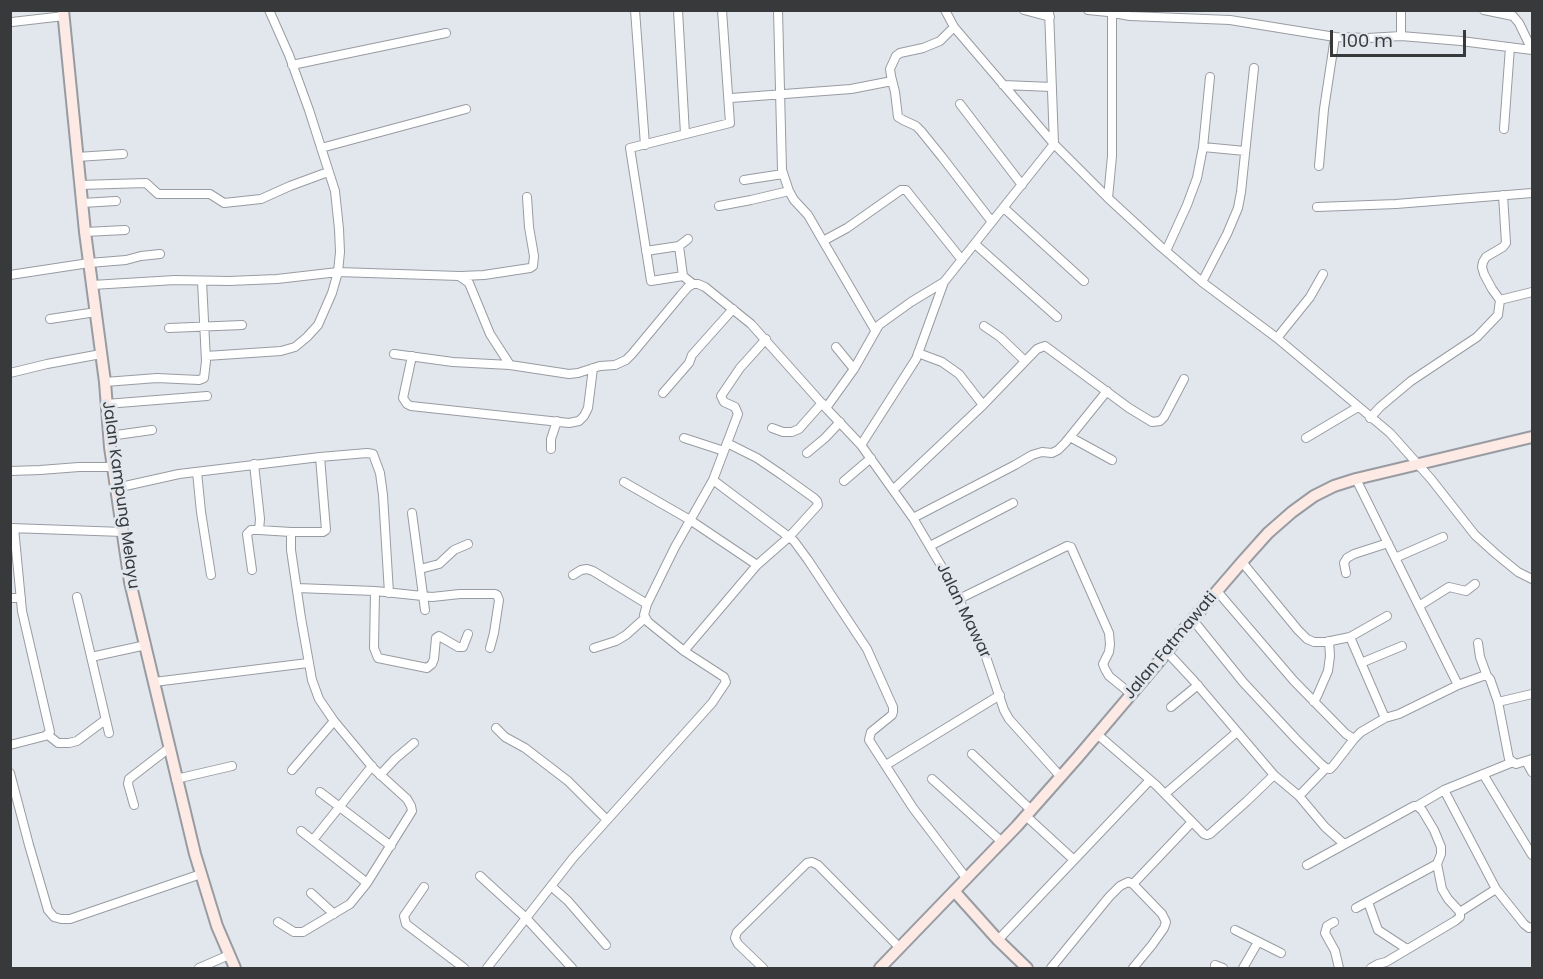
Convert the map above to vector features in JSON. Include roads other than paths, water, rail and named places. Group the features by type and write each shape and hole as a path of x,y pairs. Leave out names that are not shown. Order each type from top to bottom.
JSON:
{"main road":[{"name":"Jalan Kampung Melayu","path":"63,13 85,232 105,382 109,436 130,582 195,854 217,926 235,969"},
{"name":"Jalan Fatmawati","path":"880,969 1029,813 1242,562 1268,533 1292,512 1314,496 1356,479 1533,437"},
{"path":"955,892 1027,969"}],"street":[{"path":"206,356 280,351 295,347 318,325 338,273 339,229 334,191 309,110 269,10"},
{"path":"635,10 645,145"},
{"path":"678,10 685,134"},
{"path":"679,246 683,276 651,281 630,148 730,123 722,10"},
{"path":"778,10 780,148 783,174 794,200 808,214 875,330"},
{"path":"945,10 954,27 1054,144 1108,198 1202,282 1276,338 1390,433 1475,535 1518,572 1533,579"},
{"path":"772,428 783,432 799,429 824,405 854,369 875,330 882,322 944,282 1054,144 1049,14 1024,10"},
{"path":"1088,10 1130,16 1230,20 1335,37 1401,36 1532,50"},
{"path":"1401,10 1401,36"},
{"path":"1484,10 1513,16 1532,50"},
{"path":"12,22 63,13"},
{"path":"1108,198 1112,146 1112,13"},
{"path":"954,27 940,41 896,56 891,69 898,117 921,131 992,222"},
{"path":"292,65 446,33"},
{"path":"1319,166 1324,109 1335,37"},
{"path":"1504,129 1510,47"},
{"path":"1202,282 1238,208 1254,68"},
{"path":"1166,251 1197,178 1203,147 1210,77"},
{"path":"731,98 851,90 892,81"},
{"path":"1004,85 1052,87"},
{"path":"960,104 1022,185"},
{"path":"321,148 466,109"},
{"path":"1203,147 1245,151"},
{"path":"77,157 123,154"},
{"path":"80,185 146,183 158,194 210,194 224,202 261,199 328,172"},
{"path":"744,180 783,174"},
{"path":"823,241 847,228 901,190 906,190 962,260"},
{"path":"718,206 789,191"},
{"path":"1317,207 1396,204 1533,193"},
{"path":"1370,417 1411,381 1477,337 1498,315 1500,300 1482,267 1486,257 1506,243 1503,195"},
{"path":"92,285 277,279 338,273 476,276 504,272 533,266 534,256 527,197"},
{"path":"82,203 116,201"},
{"path":"1004,208 1084,281"},
{"path":"85,232 125,230"},
{"path":"646,251 679,246 687,239"},
{"path":"975,244 1057,317"},
{"path":"10,276 89,263 126,261 141,256 160,254"},
{"path":"1276,338 1310,297 1323,274"},
{"path":"459,276 470,283 490,334 510,365"},
{"path":"470,283 476,276"},
{"name":"Jalan Mawar","path":"683,276 693,284 705,287 751,324 871,458 913,518 949,579 985,654 1004,710 1060,776"},
{"path":"105,382 157,378 200,380 205,376 202,280"},
{"path":"861,445 908,374 944,282"},
{"path":"394,354 453,362 510,365 569,374 615,365 626,360 693,284"},
{"path":"1500,300 1533,292"},
{"path":"663,393 692,355 733,309"},
{"path":"50,319 96,312"},
{"path":"169,328 242,325"},
{"path":"984,326 1000,337 1025,361"},
{"path":"487,969 573,858 712,703 726,682 724,676 684,651 645,618 644,612 675,548 713,480 738,414 735,407 724,402 721,396 740,368 766,339"},
{"path":"894,490 983,405 1037,349 1045,346 1136,414 1152,422 1160,421 1164,417 1184,379"},
{"path":"836,347 854,369"},
{"path":"918,353 942,362 959,374 983,405"},
{"path":"10,373 101,354"},
{"path":"412,356 403,398 404,402 411,406 569,423 579,422 588,408 593,368"},
{"path":"913,518 1032,455 1042,452 1052,453 1058,450 1107,391"},
{"path":"106,404 207,396"},
{"path":"1306,438 1358,407"},
{"path":"551,449 551,439 557,421"},
{"path":"807,453 840,422"},
{"path":"109,436 152,430"},
{"path":"1070,437 1112,460"},
{"path":"684,438 726,447 757,458 817,501 818,505 789,537 757,565 684,651"},
{"path":"116,489 179,474 320,457 373,454 380,473 383,495 389,593"},
{"path":"252,570 247,534 251,530 323,532 326,530 320,457"},
{"path":"844,481 871,458"},
{"path":"254,464 260,519 259,530"},
{"path":"10,471 113,467"},
{"path":"197,472 211,575"},
{"path":"1356,479 1458,686"},
{"path":"713,480 794,541 867,649 893,707 892,715 871,732 869,740 913,808 967,879"},
{"path":"624,482 690,520 757,565"},
{"path":"930,546 1013,503"},
{"path":"412,513 425,610"},
{"path":"48,735 50,732 22,611 12,528 123,532"},
{"path":"278,922 298,933 303,932 350,904 368,884 412,811 411,806 372,766 334,721 315,690 308,663 291,550 291,532"},
{"path":"1395,558 1443,537"},
{"path":"1346,573 1344,563 1347,558 1388,543"},
{"path":"420,569 439,564 454,550 468,544"},
{"path":"959,598 1067,546 1071,547 1109,633 1110,644 1104,664 1105,669 1109,676 1131,694"},
{"path":"1242,562 1298,630 1314,642 1350,637 1387,616"},
{"path":"573,575 581,570 593,571 647,604"},
{"path":"1419,606 1449,587 1466,591 1475,584"},
{"path":"297,588 375,591 440,597 460,594 495,594 499,600 490,648"},
{"path":"375,591 374,648 378,658 427,668 434,659 436,638 439,636 463,647 468,634"},
{"path":"1217,591 1314,702 1354,739"},
{"path":"77,597 109,733"},
{"path":"10,598 21,598"},
{"path":"594,648 616,641 645,618"},
{"path":"1193,620 1243,682 1326,768"},
{"path":"1350,637 1385,718"},
{"path":"1314,702 1328,671 1329,641"},
{"path":"1478,643 1486,676 1492,684 1498,702 1508,755 1512,762"},
{"path":"91,657 146,645"},
{"path":"1361,663 1402,646"},
{"path":"1167,652 1274,775 1299,796 1325,827 1344,844"},
{"path":"154,682 308,663"},
{"path":"1299,796 1326,768 1330,769 1333,766 1361,732 1385,718 1399,714 1479,676 1486,676"},
{"path":"1171,707 1198,685"},
{"path":"1498,702 1532,694"},
{"path":"886,765 1000,695"},
{"path":"48,735 58,743 77,741 105,720"},
{"path":"292,770 334,721"},
{"path":"495,728 559,774 607,820"},
{"path":"1165,794 1237,732"},
{"path":"1097,734 1165,794 1204,834 1210,834 1274,775"},
{"path":"10,745 48,735"},
{"path":"381,775 414,742"},
{"path":"134,806 128,784 129,779 169,748"},
{"path":"972,754 1074,860"},
{"path":"1307,865 1444,790 1512,762 1516,764 1529,760 1533,772"},
{"path":"176,779 232,766"},
{"path":"313,840 372,766"},
{"path":"10,773 48,910 54,917 70,919 201,874"},
{"path":"1483,774 1533,855"},
{"path":"932,778 1002,842"},
{"path":"998,940 1150,780"},
{"path":"1444,790 1496,889 1524,924 1529,928 1533,927"},
{"path":"320,792 391,846"},
{"path":"1417,806 1434,830 1441,848 1437,864 1442,889 1460,912"},
{"path":"1133,884 1192,822"},
{"path":"301,831 368,884"},
{"path":"763,969 738,944 735,938 737,932 807,863 812,862 818,865 900,948"},
{"path":"1356,908 1437,864"},
{"path":"480,876 526,918 572,969"},
{"path":"1051,969 1119,886 1128,882 1133,884 1162,914 1166,922 1164,928 1133,969"},
{"path":"551,886 568,901 606,945"},
{"path":"424,887 404,916 406,924 464,969"},
{"path":"1371,969 1378,964 1389,965 1407,949 1455,921 1460,917 1460,912 1496,889"},
{"path":"311,893 334,914"},
{"path":"1368,902 1378,930 1407,949"},
{"path":"1334,922 1327,926 1325,933 1335,951 1339,969"},
{"path":"1234,930 1281,954"},
{"path":"1243,969 1258,942"},
{"path":"199,969 229,955"},
{"path":"1215,965 1223,969"}]}
